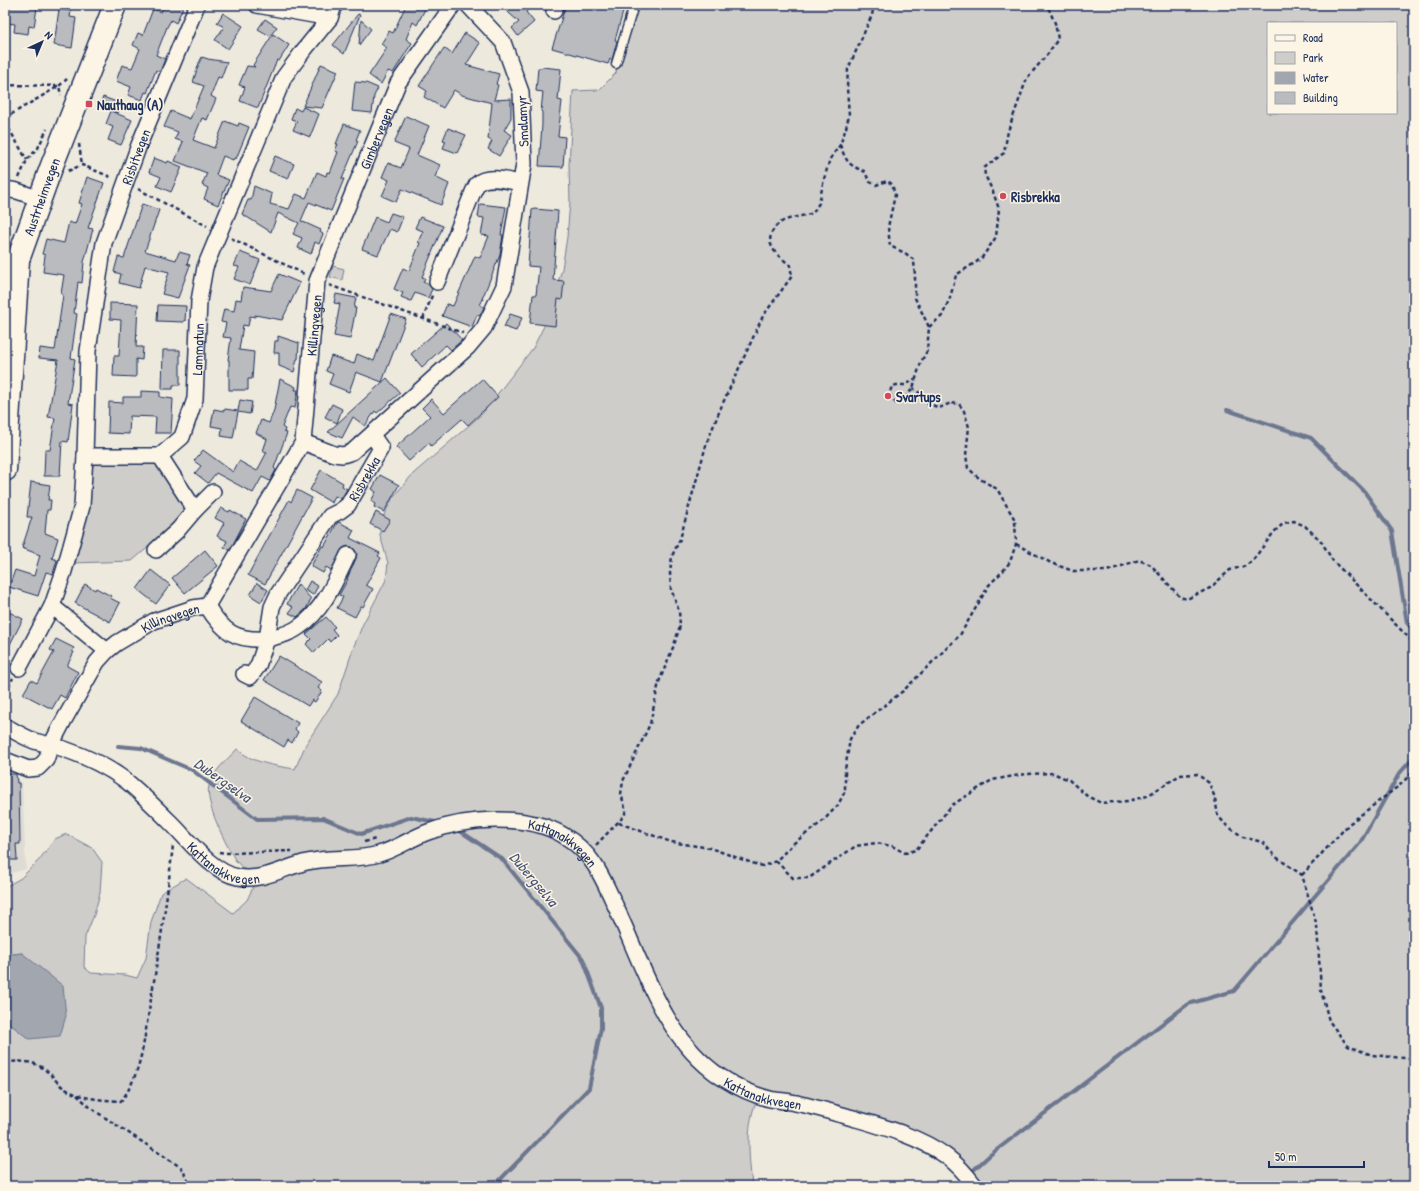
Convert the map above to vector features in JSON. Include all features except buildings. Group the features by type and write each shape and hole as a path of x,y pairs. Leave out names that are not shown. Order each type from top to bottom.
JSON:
{"main road":[{"name":"Austrheimvegen","path":"5,470 18,260 108,6"}],"street":[{"name":"Risbitvegen","path":"85,456 88,351 104,243 125,182 197,5"},
{"path":"257,5 332,12"},
{"name":"Gimbervegen","path":"317,281 398,83 453,5"},
{"name":"Smalamyr","path":"468,5 503,42 521,92 524,164 504,286 484,328 476,338"},
{"path":"219,232 284,77 332,12"},
{"path":"437,282 473,192 478,184 484,180 496,179 520,183"},
{"path":"5,189 17,191 40,199"},
{"name":"Lammatun","path":"160,456 182,437 195,399 199,301 205,267 219,232"},
{"name":"Killingvegen","path":"51,745 97,662 107,651 117,643 154,621 193,608 207,606 303,442 317,281"},
{"name":"Risbrekka","path":"244,674 250,678 258,666 267,639 272,607 278,594 330,516 348,505 377,456 381,448 372,435 476,338"},
{"path":"303,442 334,454 343,455 352,452 372,435"},
{"path":"19,668 52,606 64,571 82,506 85,456 160,456 195,510"},
{"path":"156,550 178,530 213,492"},
{"path":"207,606 216,620 226,630 236,636 252,640 267,639 286,634 299,627 318,610 338,577 348,555"},
{"path":"52,606 107,651"},
{"name":"Kattanakkvegen","path":"5,726 33,741 51,745 85,757 113,772 149,801 219,869 232,876 243,878 259,877 314,860 379,854 398,847 429,832 473,820 523,822 539,825 558,832 583,849 595,864 619,914 656,999 682,1040 700,1061 722,1078 753,1094 771,1099 797,1103 867,1122 920,1141 948,1157 975,1186"},
{"path":"5,760 28,769 38,768 46,760 51,745"}],"lane":[{"path":"616,64 634,5"}],"path":[{"path":"86,5 108,6"},
{"path":"594,847 619,823 626,811 621,794 623,781 650,724 659,682 680,626 679,611 671,589 670,573 672,556 680,539 706,442 763,316 792,276 790,265 778,255 772,247 770,237 775,226 787,219 813,213 819,202 830,159 840,145 849,115 847,88 848,69 872,15 874,5"},
{"path":"929,327 942,316 950,298 956,275 981,259 996,237 999,209 984,168 1004,153 1008,131 1027,78 1047,55 1058,39 1055,23 1047,5"},
{"path":"5,118 59,86 71,75"},
{"path":"5,85 59,86"},
{"path":"59,86 61,96"},
{"path":"5,122 27,160"},
{"path":"19,178 27,160 38,148 50,122"},
{"path":"840,145 846,161 853,167 864,171 870,182 876,185 887,181 892,184 895,195 888,227 890,246 905,253 914,260 915,298 929,327 927,351 921,362 913,388 906,397 899,403 896,403 891,398 890,391 892,387 896,385 906,385 916,378"},
{"path":"64,172 82,165 125,182 219,232 317,281 476,338"},
{"path":"423,319 437,282"},
{"path":"619,823 671,842 710,848 763,866 776,861 794,842 823,821 838,805 845,791 845,770 850,739 859,725 903,691 960,635 989,584 1010,562 1016,544 1015,520 997,489 980,479 968,468 966,455 969,427 964,411 959,404 951,403 939,408 928,403 922,395 913,388"},
{"path":"1016,544 1051,563 1073,571 1107,571 1139,560 1151,565 1180,597 1187,599 1210,588 1230,570 1246,566 1253,560 1274,532 1284,523 1294,521 1305,526 1321,541 1333,561 1414,643"},
{"path":"1302,876 1349,824 1400,785 1414,771"},
{"path":"776,861 792,878 808,878 856,846 876,843 892,846 905,853 916,850 952,806 992,780 1026,774 1053,773 1069,780 1087,796 1101,803 1128,801 1147,796 1180,775 1197,774 1209,783 1215,798 1218,816 1226,825 1243,837 1262,842 1276,857 1302,876 1317,926 1322,990 1329,1021 1348,1046 1372,1055 1414,1059"},
{"path":"5,1062 24,1061 37,1064 64,1088 76,1094 99,1100 121,1101 128,1092 134,1080 141,1055 160,951 175,826"},
{"path":"363,842 382,838"},
{"path":"213,849 228,853 297,851"},
{"path":"76,1094 92,1109 182,1168 190,1186"}],"shaded area":[{"path":"5,772 15,775 22,784 26,869 5,875"}],"green space":[{"path":"629,5 1414,5 1414,1186 973,1186 911,1134 758,1097 751,1118 749,1141 752,1186 5,1186 5,1020 29,1039 22,953 5,955 5,887 21,878 39,860 55,839 66,834 92,848 102,862 100,893 94,915 85,937 84,967 91,973 125,975 137,978 146,958 151,922 161,893 186,878 233,913 247,900 256,881 236,861 217,824 208,793 211,781 221,766 237,749 243,754 257,761 295,769 306,744 338,694 363,624 386,580 388,563 380,535 380,523 393,497 413,474 482,414 533,348 546,322 562,269 567,237 570,202 569,165 573,91 599,90 616,73 625,16"},
{"path":"333,266 344,269 342,280 330,277"},
{"path":"94,461 159,464 191,511 132,561 73,563"}],"water":[{"path":"22,953 63,986 66,1016 60,1036 29,1039 5,1020 5,955"}],"waterway":[{"path":"1227,410 1311,438 1364,491 1392,531 1407,623 1414,631"},
{"name":"Dubergselva","path":"118,746 141,748 192,770 257,819 323,818 361,834 411,817 440,823"},
{"path":"956,1186 990,1155 1188,1004 1234,991 1360,843 1399,774 1414,757"},
{"name":"Dubergselva","path":"457,829 502,859 583,959 601,1008 601,1028 589,1088 497,1183 496,1186"}],"place":[{"name":"Nauthaug (A)","path":"89,104"},
{"name":"Risbrekka","path":"1003,196"},
{"name":"Svartups","path":"888,396"}]}
